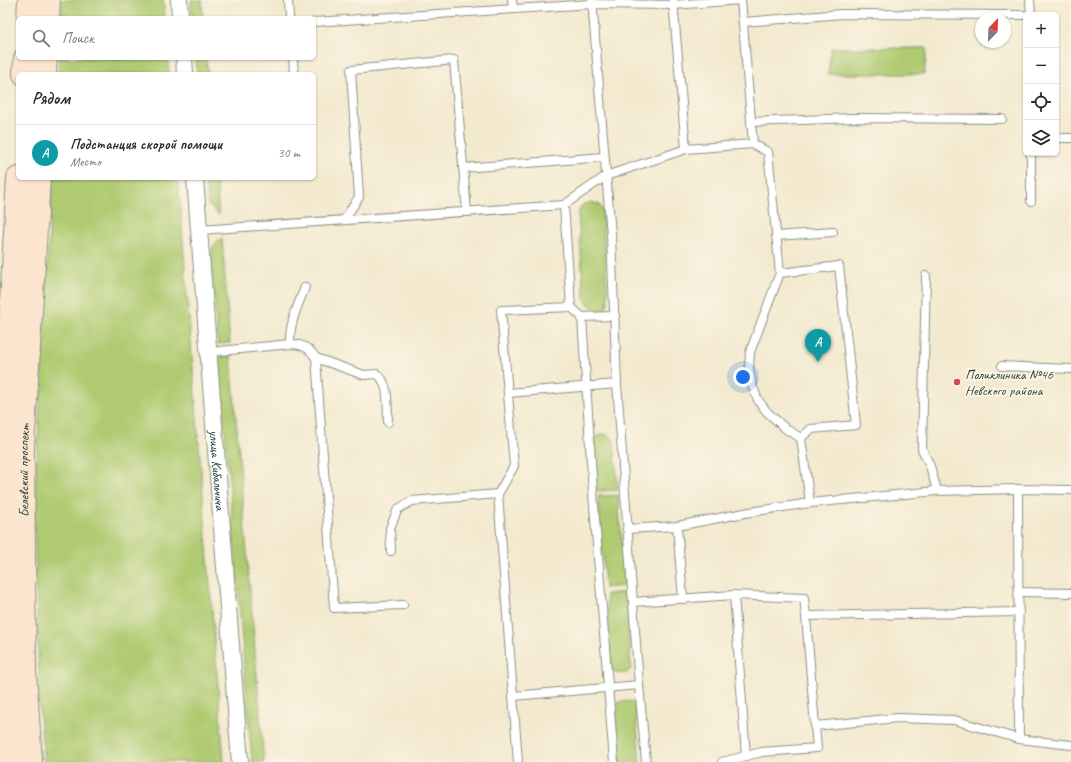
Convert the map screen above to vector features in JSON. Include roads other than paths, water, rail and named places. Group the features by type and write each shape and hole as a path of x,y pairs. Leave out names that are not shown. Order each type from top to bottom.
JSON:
{"street":[{"path":"28,16 29,0"},
{"path":"48,16 49,0"},
{"path":"179,0 180,16"},
{"path":"24,72 25,60"},
{"path":"45,72 46,60"},
{"path":"184,60 185,72"},
{"name":"Белевский проспект","path":"10,762 5,674 3,448 18,180"},
{"name":"Белевский проспект","path":"31,762 25,672 23,448 39,180"},
{"name":"улица Кибальчича","path":"195,180 240,762"}],"lane":[{"path":"288,0 289,16"},
{"path":"512,0 513,9"},
{"path":"316,22 513,9 592,2 741,0 753,144"},
{"path":"1030,0 1031,12"},
{"path":"592,2 611,235 617,384 632,602 646,762"},
{"path":"673,2 686,149"},
{"path":"743,22 842,14 1023,15"},
{"path":"293,60 294,72"},
{"path":"344,220 359,197 351,70 454,60 467,212"},
{"path":"751,122 853,118 1002,119"},
{"path":"1059,138 1071,138"},
{"path":"200,230 564,205 606,176 686,149 753,144 768,152 780,273 750,352 749,369 752,385 758,400 786,429 801,438"},
{"path":"1031,156 1032,201"},
{"path":"463,168 604,157"},
{"path":"564,205 571,307 582,317 615,316"},
{"path":"776,236 832,232"},
{"path":"780,273 839,266 856,425 811,429 801,438"},
{"path":"926,276 922,449 930,466 937,491"},
{"path":"290,344 293,317 305,287"},
{"path":"518,762 498,494 514,466 501,310 571,307"},
{"path":"582,317 592,486 614,762"},
{"path":"209,352 300,344 309,349 316,358 364,375 377,374 382,377 386,390 388,422"},
{"path":"316,358 334,608 403,605"},
{"path":"1002,366 1071,369"},
{"path":"508,393 617,384"},
{"path":"801,438 810,504"},
{"path":"1018,488 1019,739"},
{"path":"627,529 676,526 750,512 810,504 937,491 1018,488 1071,490"},
{"path":"391,551 390,528 398,509 412,501 498,494"},
{"path":"676,526 683,599"},
{"path":"1019,592 1071,593"},
{"path":"632,602 734,595 804,598 817,748 762,752 722,762"},
{"path":"734,595 746,756"},
{"path":"806,616 1019,612"},
{"path":"513,696 639,685"},
{"path":"815,726 898,718 954,720 1019,739 1071,745"}],"place":[{"name":"Подстанция скорой помощи","path":"818,362"},
{"name":"Поликлиника №46 Невского района","path":"957,382"}]}
